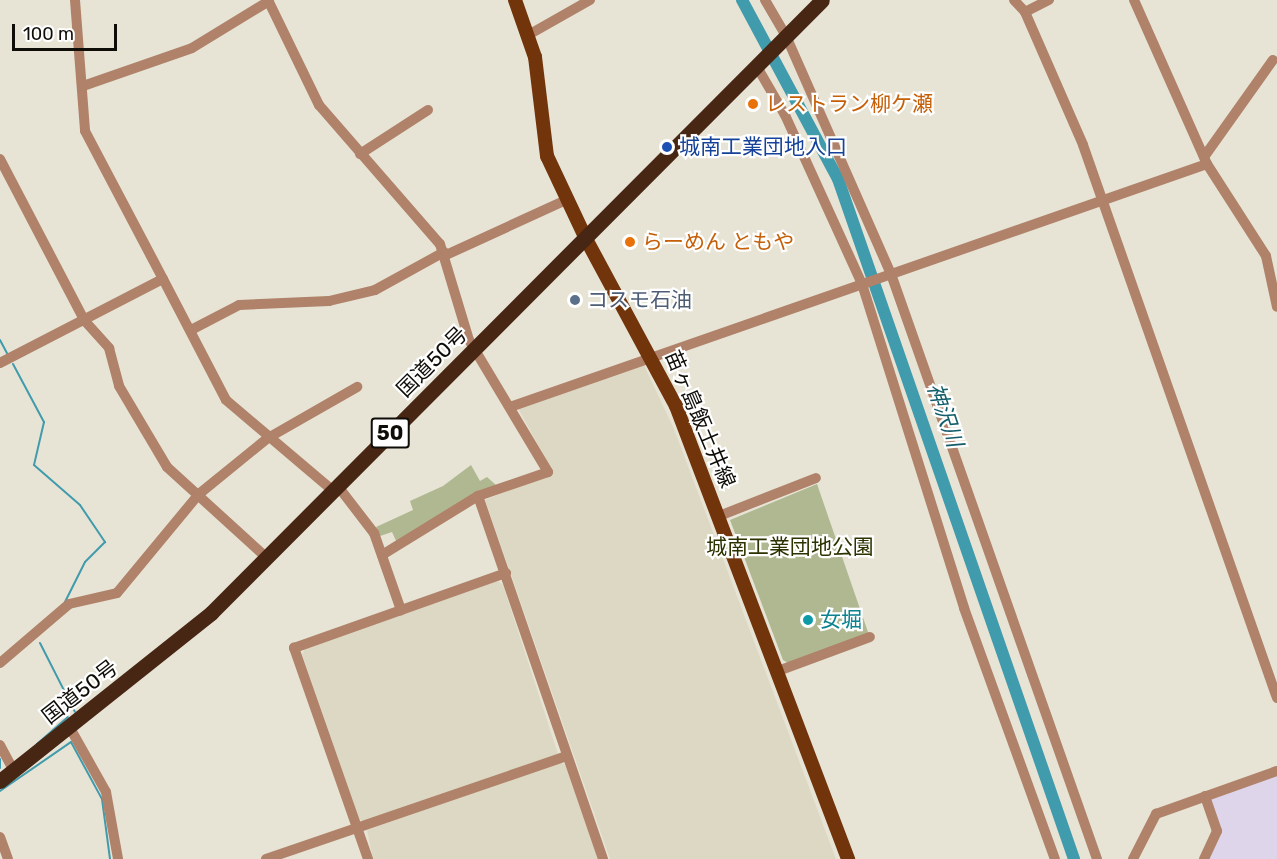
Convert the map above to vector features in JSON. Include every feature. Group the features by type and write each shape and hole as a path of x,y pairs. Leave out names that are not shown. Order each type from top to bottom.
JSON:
{"highway":[{"name":"国道50号","path":"0,781 192,631 586,239 822,0"}],"main road":[{"name":"苗ヶ島飯土井線","path":"516,0 531,34 547,156 586,239 652,358 719,516 848,859"}],"street":[{"path":"75,0 86,131 226,400 268,438 335,487 374,533 401,610"},
{"path":"531,34 590,0"},
{"path":"765,0 889,275 1097,859"},
{"path":"1014,0 1025,12 1083,145 1277,698"},
{"path":"1025,12 1049,0"},
{"path":"1134,0 1205,160 1266,256 1277,307"},
{"path":"83,87 192,48 268,1 319,105 445,253 469,340 548,472 478,496 382,555"},
{"path":"510,407 1102,201 1205,160 1273,60"},
{"path":"758,64 785,115 863,284 964,608 1055,859"},
{"path":"360,154 428,110"},
{"path":"0,159 84,320 109,348 119,386 167,467 266,557"},
{"path":"191,330 239,305 329,301 375,290 445,253 566,200"},
{"path":"0,363 163,279"},
{"path":"0,663 69,603 117,593 199,494 268,438 357,387"},
{"path":"719,516 816,478"},
{"path":"478,496 603,859"},
{"path":"368,859 294,648 506,573"},
{"path":"778,671 870,637"},
{"path":"69,728 106,792 118,859"},
{"path":"0,745 14,771"},
{"path":"272,858 566,756"},
{"path":"1133,859 1150,818 1277,771"},
{"path":"1204,859 1217,831 1205,796"},
{"path":"0,837 8,859"}],"shaded area":[{"path":"644,365 674,429 836,859 610,859 485,500 553,473 518,408"},
{"path":"498,581 503,585 558,754 365,822 359,819 302,654 305,649"},
{"path":"560,762 565,765 598,859 373,859 367,830"},
{"path":"1277,774 1277,859 1208,859 1220,830 1209,800"}],"green space":[{"path":"471,465 480,481 487,477 496,485 397,543 392,532 380,536 376,527 413,510 410,501 443,486"},
{"name":"城南工業団地公園","path":"817,484 869,635 788,663 783,660 730,520"}],"waterway":[{"name":"神沢川","path":"742,0 838,179 1074,859"},
{"path":"0,340 7,353"},
{"path":"13,364 44,422 34,465 80,505 105,542 85,562 65,602"},
{"path":"40,643 75,712"},
{"path":"37,744 68,717"},
{"path":"0,791 71,742 102,799 110,859"},
{"path":"0,759 0,768"}],"place":[{"name":"レストラン柳ケ瀬","path":"753,104"},
{"name":"城南工業団地入口","path":"667,147"},
{"name":"らーめん ともや","path":"630,242"},
{"name":"コスモ石油","path":"575,300"},
{"name":"女堀","path":"808,620"}]}
